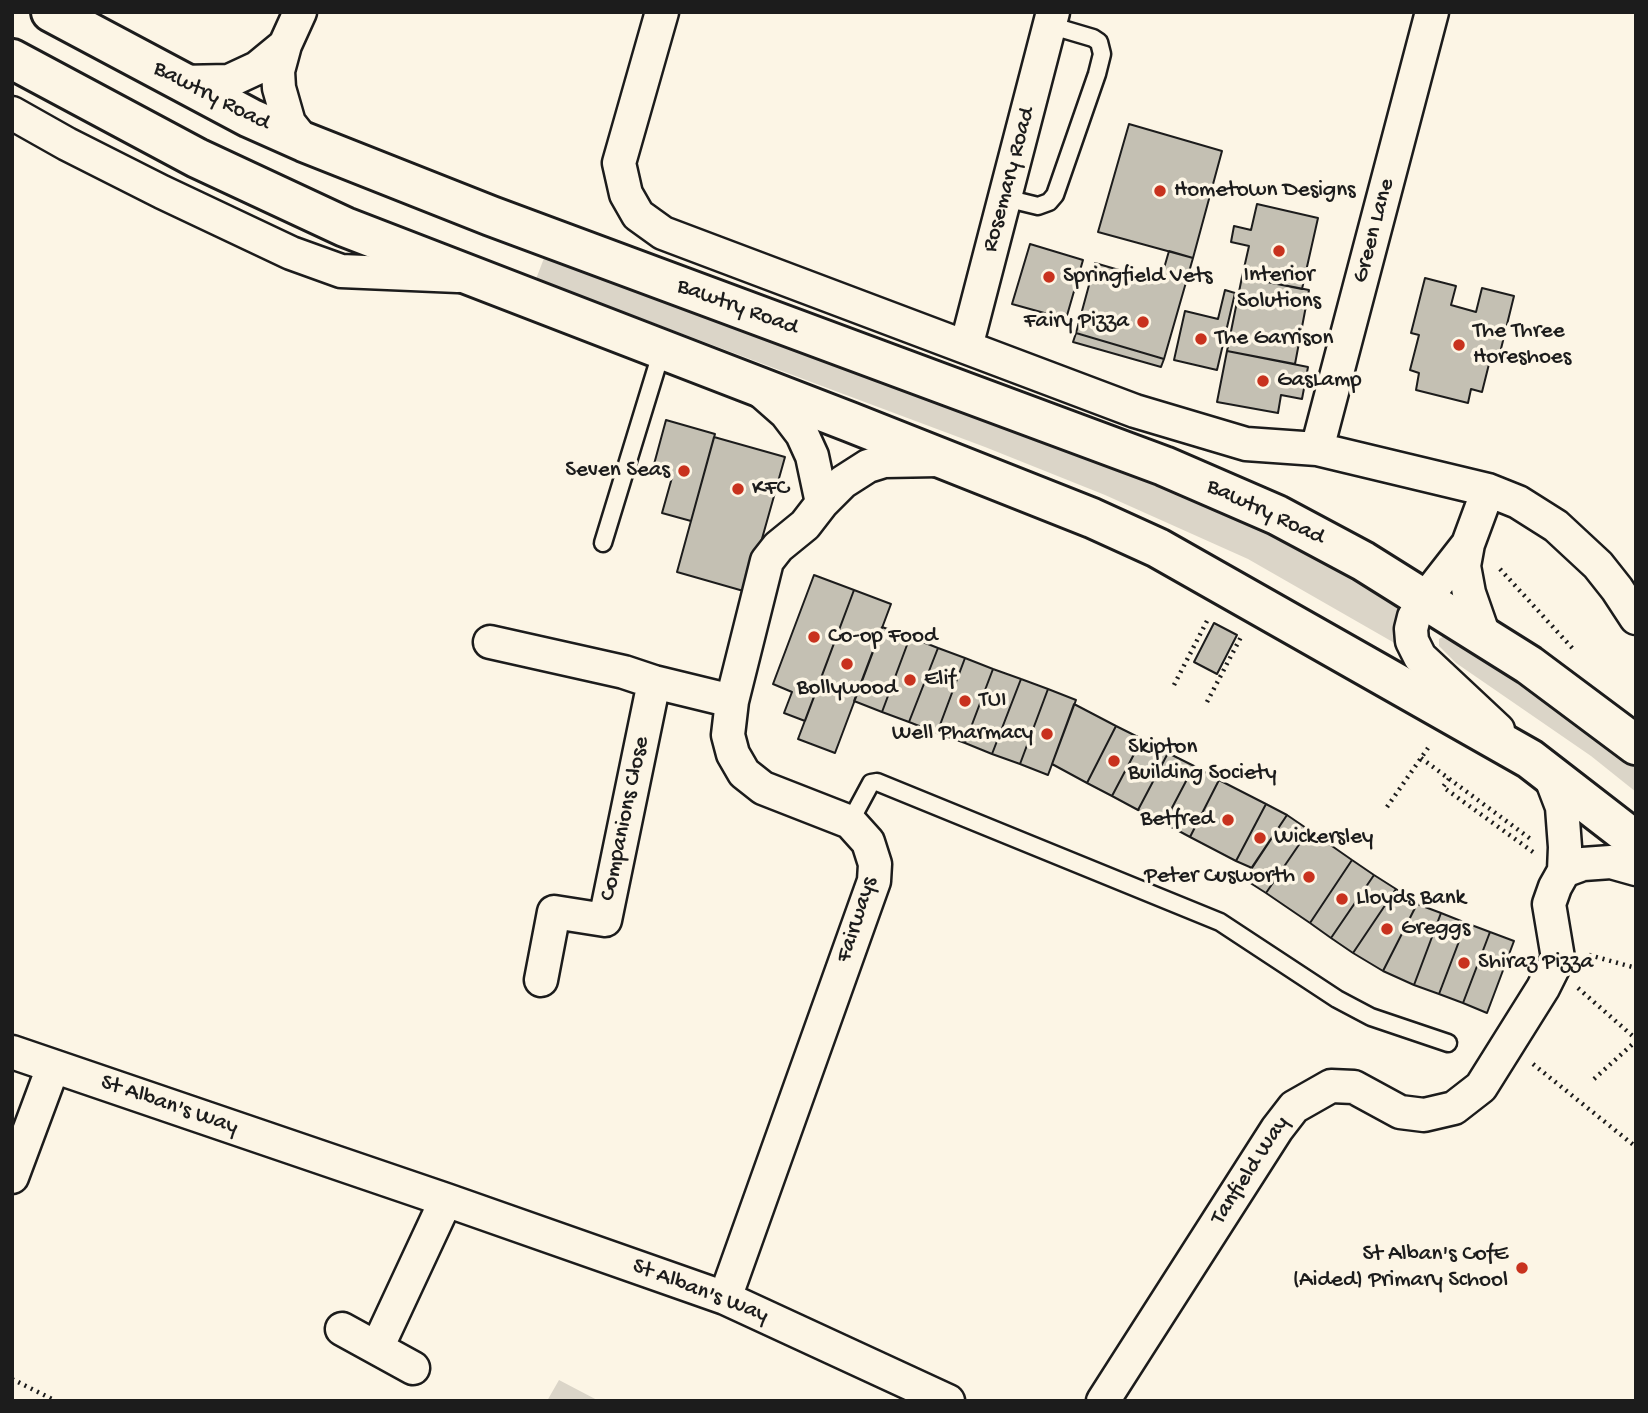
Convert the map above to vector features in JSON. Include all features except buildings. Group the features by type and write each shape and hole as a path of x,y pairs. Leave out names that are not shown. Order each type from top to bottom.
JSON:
{"main road":[{"name":"Bawtry Road","path":"51,12 250,118 304,142 491,216 1164,466 1277,514 1363,561 1484,636 1529,665 1636,745"},
{"path":"12,59 208,163 345,228 946,460 1092,518 1158,548 1539,766 1636,841"}],"street":[{"path":"300,12 285,45 278,71 279,88 289,123 304,142"},
{"name":"Bawtry Road","path":"662,12 619,163 626,194 638,215 663,233 1135,411 1246,444 1317,449 1488,490 1518,502 1556,526 1598,565 1636,618"},
{"name":"Green Lane","path":"1317,449 1432,12"},
{"name":"Rosemary Road","path":"966,347 1051,19"},
{"path":"180,82 229,81 257,68 285,45"},
{"path":"12,113 162,192 291,253 329,267 353,272 470,276"},
{"path":"756,386 786,412 803,434 812,456 822,503"},
{"path":"850,822 763,788 744,773 733,754 728,735 732,701 767,561 843,482 868,466 884,461 946,460"},
{"path":"1484,636 1469,593 1464,566 1468,544 1488,490"},
{"path":"1468,544 1414,617 1412,641 1420,657 1539,766"},
{"path":"490,642 624,672 732,701"},
{"name":"Companions Close","path":"541,980 554,912 605,920 654,682"},
{"name":"Tanfield Way","path":"1103,1401 1277,1129 1294,1107 1332,1086 1354,1087 1400,1112 1424,1115 1454,1108 1481,1087 1543,988 1558,958 1549,904 1564,871 1563,815 1539,766"},
{"name":"Fairways","path":"724,1298 874,881 875,863 868,842 850,822"},
{"path":"1564,871 1583,864 1611,862 1636,869"},
{"name":"St Alban's Way","path":"12,1052 724,1298 947,1401"},
{"path":"12,1177 52,1067"},
{"path":"377,1348 446,1200"},
{"path":"342,1329 413,1368"}],"lane":[{"path":"1005,198 1038,206 1049,202 1055,195 1097,74 1102,54 1099,42 1051,19"},
{"path":"603,543 662,350"},
{"path":"850,822 871,783 877,782 1220,922 1338,999 1371,1017 1448,1043"}],"path":[{"path":"1468,544 1484,552 1558,629 1579,656"},
{"path":"1174,685 1208,618"},
{"path":"1207,702 1242,634"},
{"path":"1387,807 1428,748"},
{"path":"1421,758 1492,807 1525,835"},
{"path":"1449,779 1443,787 1535,853"},
{"path":"1578,951 1636,968"},
{"path":"1569,981 1636,1040 1594,1079"},
{"path":"1509,1042 1636,1147"},
{"path":"12,1379 56,1401"}],"shaded area":[{"path":"546,253 1098,459 1274,535 1401,603 1400,616 1405,649 1248,559 1105,495 985,447 536,279"},
{"path":"1448,634 1454,635 1636,765 1636,792 1591,756 1456,663 1439,646 1439,639"},
{"path":"559,1380 599,1401 547,1401"}],"place":[{"name":"Hometown Designs","path":"1160,191"},
{"name":"Interior Solutions","path":"1279,251"},
{"name":"Springfield Vets","path":"1049,277"},
{"name":"Fairy Pizza","path":"1143,322"},
{"name":"The Garrison","path":"1201,339"},
{"name":"The Three Horeshoes","path":"1459,345"},
{"name":"GasLamp","path":"1263,381"},
{"name":"Seven Seas","path":"684,471"},
{"name":"KFC","path":"738,489"},
{"name":"Co-op Food","path":"814,637"},
{"name":"Bollywood","path":"847,664"},
{"name":"Elif","path":"910,680"},
{"name":"TUI","path":"965,701"},
{"name":"Well Pharmacy","path":"1047,734"},
{"name":"Skipton Building Society","path":"1114,761"},
{"name":"Betfred","path":"1228,820"},
{"name":"Wickersley","path":"1260,838"},
{"name":"Peter Cusworth","path":"1309,877"},
{"name":"Lloyds Bank","path":"1342,899"},
{"name":"Greggs","path":"1387,929"},
{"name":"Shiraz Pizza","path":"1464,963"},
{"name":"St Alban's CofE (Aided) Primary School","path":"1522,1268"}]}
